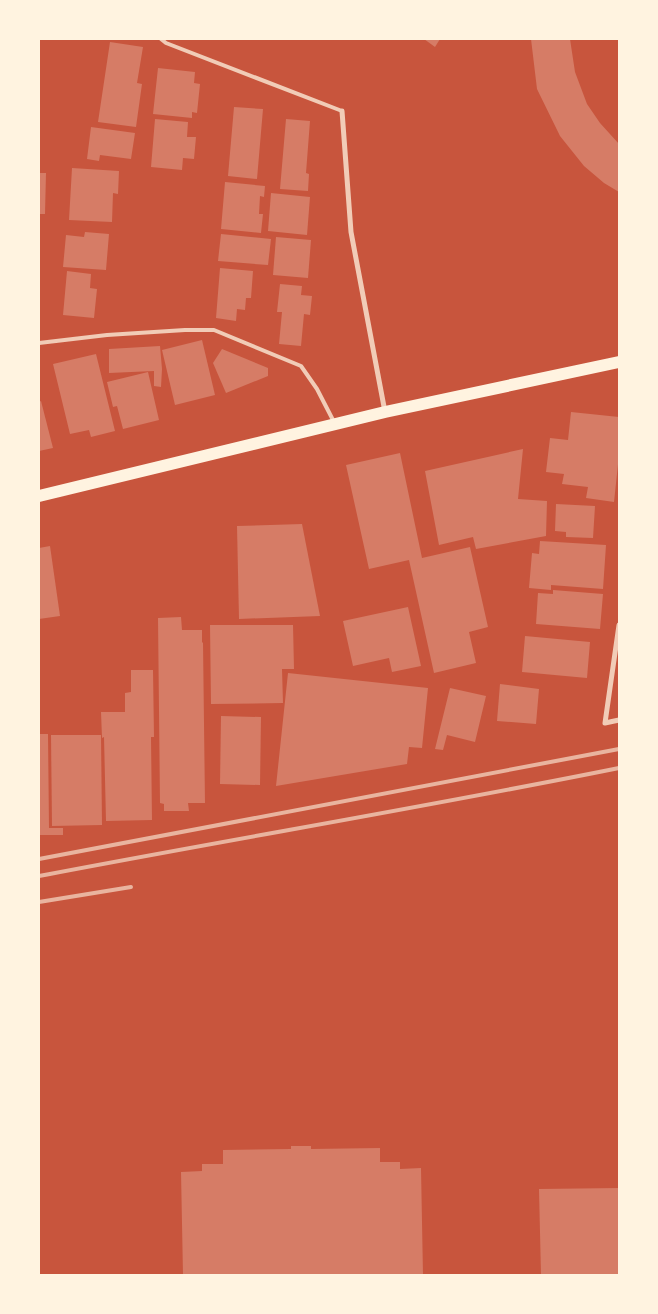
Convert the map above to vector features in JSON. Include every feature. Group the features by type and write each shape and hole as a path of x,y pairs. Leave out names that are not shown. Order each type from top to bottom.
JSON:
{"main road":[{"path":"39,496 334,424 619,362"}],"street":[{"path":"342,111 351,232 386,412"},
{"path":"619,624 605,723 619,720"}],"lane":[{"path":"161,39 342,111"},
{"path":"39,343 107,335 214,330 301,366 318,389 334,424"}],"building":[{"path":"424,39 440,39 435,47"},
{"path":"531,39 570,39 575,72 587,104 600,123 619,144 619,192 604,183 584,166 560,136 537,89"},
{"path":"110,42 143,47 137,83 142,84 136,127 98,122"},
{"path":"158,68 195,72 194,83 200,84 197,113 192,112 192,118 153,114"},
{"path":"234,107 263,109 257,179 228,176"},
{"path":"155,119 188,122 187,137 196,137 194,159 183,158 182,170 151,167"},
{"path":"286,119 310,121 306,173 309,174 308,191 280,189"},
{"path":"91,127 135,133 131,159 100,155 99,161 87,159"},
{"path":"72,168 119,171 118,194 113,193 112,222 69,220"},
{"path":"39,173 46,173 45,214 39,214"},
{"path":"225,182 265,186 264,197 260,196 259,214 263,214 261,233 221,229"},
{"path":"271,193 310,197 307,235 268,231"},
{"path":"85,232 109,234 106,270 63,267 66,235 84,237"},
{"path":"221,234 271,239 268,265 218,261"},
{"path":"276,237 311,240 308,278 273,275"},
{"path":"220,268 253,271 251,298 246,298 245,310 237,309 236,321 216,318"},
{"path":"67,271 91,274 90,288 97,289 94,318 63,315"},
{"path":"280,284 302,286 301,295 312,296 310,315 304,314 301,346 279,344 282,312 277,312"},
{"path":"202,340 215,395 175,405 162,350"},
{"path":"160,346 161,387 154,386 154,371 109,373 109,349"},
{"path":"222,349 268,368 268,376 226,393 213,363"},
{"path":"96,354 115,431 91,437 89,430 70,434 53,364"},
{"path":"148,372 159,420 123,429 117,406 113,407 107,382"},
{"path":"41,401 53,448 39,451 39,402"},
{"path":"571,412 619,417 619,455 614,502 586,498 588,487 562,484 564,474 546,472 550,438 568,440"},
{"path":"523,449 518,499 547,501 546,536 476,549 473,537 439,545 425,471"},
{"path":"400,453 422,558 470,547 488,627 469,632 476,663 434,673 409,560 369,569 346,465"},
{"path":"556,504 595,506 593,538 566,537 566,532 555,531"},
{"path":"302,524 320,616 239,619 237,526"},
{"path":"540,541 606,545 603,589 551,585 551,590 529,588 532,553 539,554"},
{"path":"50,546 60,616 39,619 39,548"},
{"path":"553,590 603,594 600,629 536,624 538,593 553,594"},
{"path":"408,607 421,666 392,672 389,658 353,666 343,621"},
{"path":"181,617 182,630 202,630 205,803 188,803 189,811 164,811 164,804 160,803 158,618"},
{"path":"210,625 293,625 294,669 282,669 283,703 211,704"},
{"path":"525,636 590,642 587,678 522,672"},
{"path":"131,670 153,670 154,737 151,737 152,820 106,821 104,737 102,738 101,712 125,712 125,693 131,692"},
{"path":"288,673 428,688 422,748 409,747 407,764 276,786"},
{"path":"500,684 539,689 536,724 497,721"},
{"path":"450,688 486,696 475,742 447,735 443,750 435,749"},
{"path":"221,716 261,717 260,785 220,784"},
{"path":"39,734 48,734 49,828 63,828 63,835 39,835"},
{"path":"51,735 101,735 102,825 52,826"},
{"path":"291,1146 311,1146 311,1149 380,1148 380,1162 400,1162 400,1169 421,1168 423,1275 183,1275 181,1172 202,1171 202,1164 223,1164 223,1150 291,1149"},
{"path":"619,1188 619,1275 541,1275 539,1189"}],"railway":[{"path":"39,859 619,749"},
{"path":"39,876 619,768"},
{"path":"39,902 131,887"}]}
